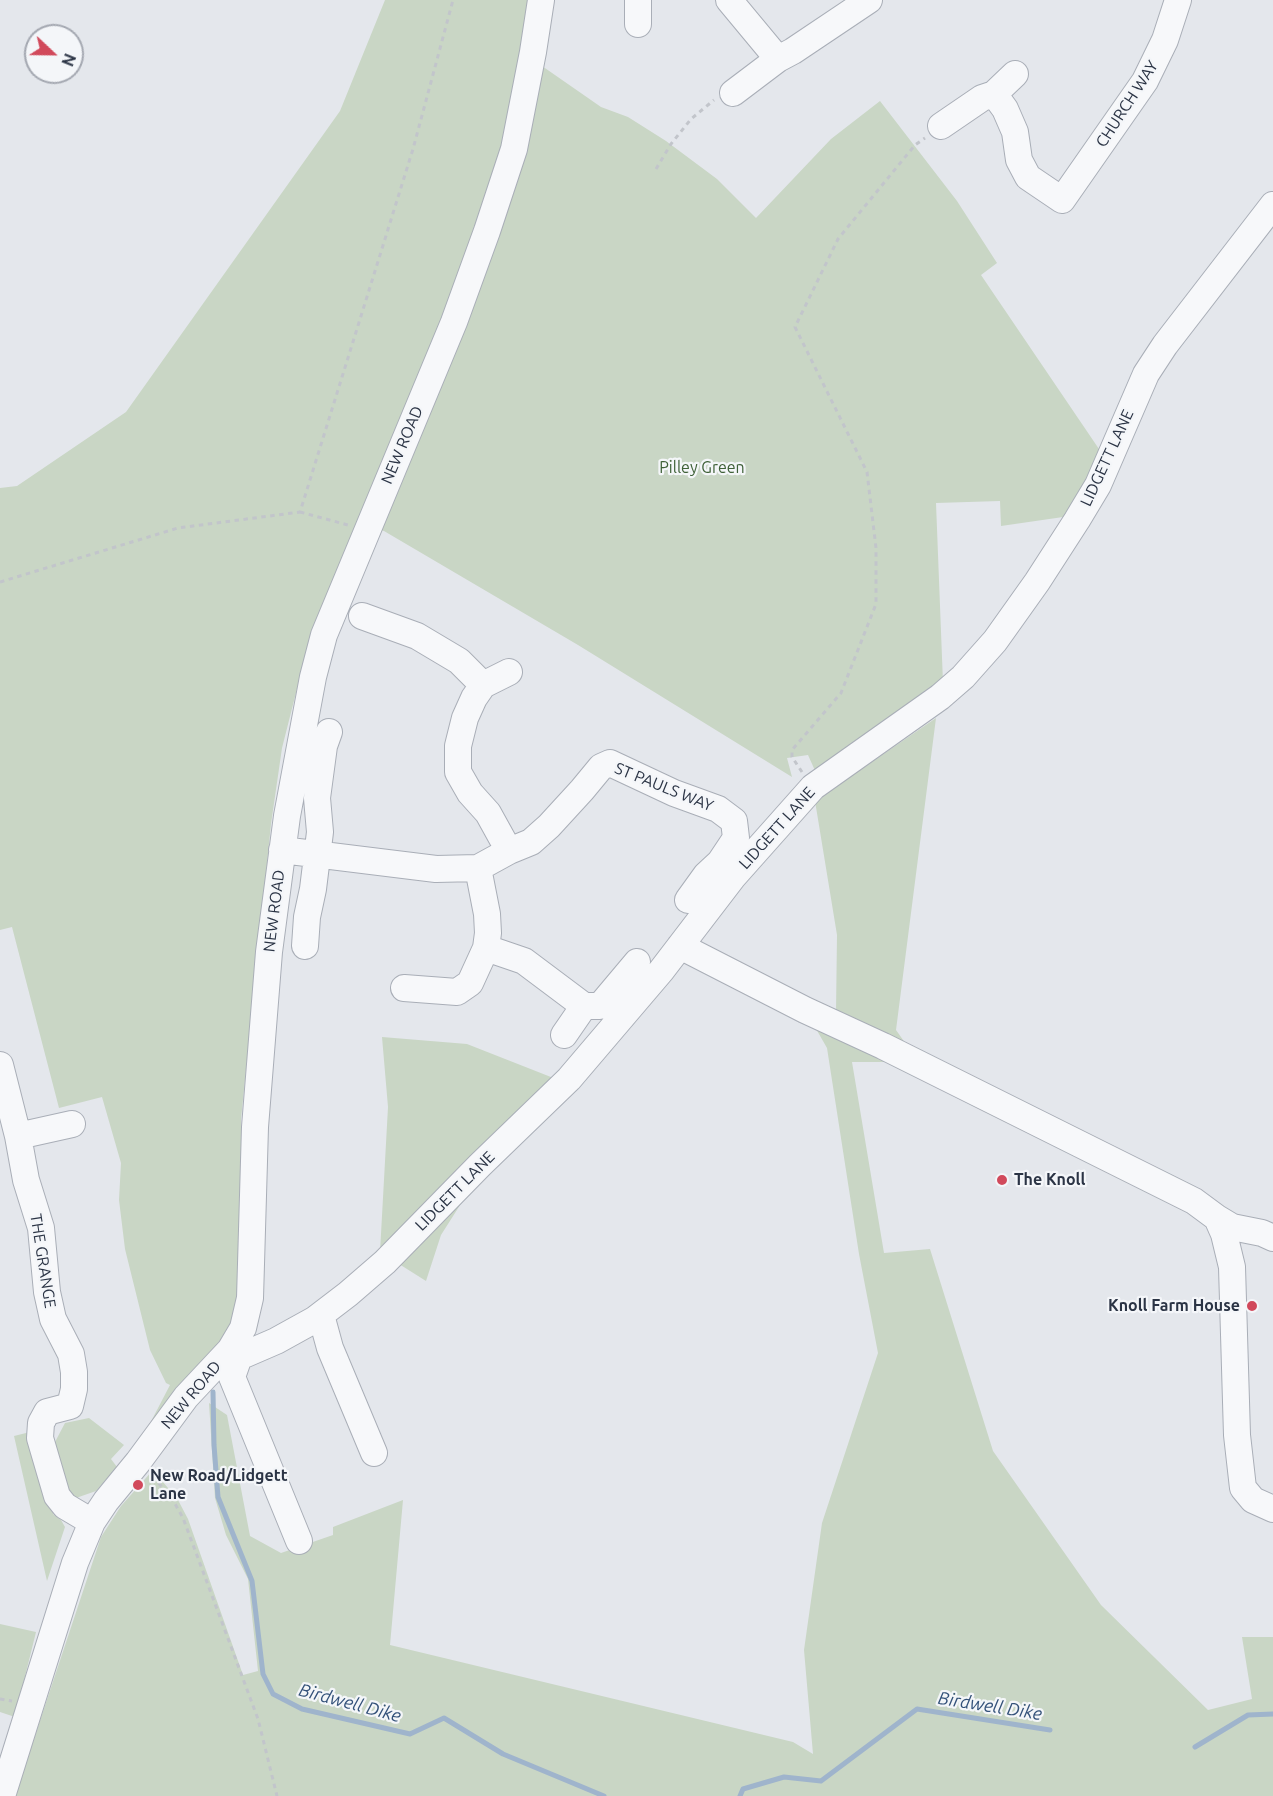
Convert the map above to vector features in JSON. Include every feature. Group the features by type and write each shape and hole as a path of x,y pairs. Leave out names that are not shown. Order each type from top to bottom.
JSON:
{"street":[{"name":"NEW ROAD","path":"2,1796 75,1563 92,1522 186,1397 235,1354 243,1328 250,1298 255,1127 269,952 282,850 313,677 324,635 454,322 511,160 541,0"},
{"path":"729,0 778,59"},
{"path":"732,93 778,59 869,0"},
{"name":"CHURCH WAY","path":"994,94 1012,124 1019,160 1028,177 1056,208 1144,81 1165,40 1178,0"},
{"path":"941,126 982,98 994,94 1015,74"},
{"name":"LIDGETT LANE","path":"235,1354 276,1341 321,1315 385,1262 569,1079 680,946 733,877 813,787 940,698 963,677 995,641 1077,520 1098,485 1146,374 1273,205"},
{"path":"362,616 417,636 459,661 483,685"},
{"path":"509,672 483,685 474,698 465,718 458,746 458,772 470,794 488,813 509,851"},
{"path":"305,946 307,917 320,832 316,798 324,746 329,732"},
{"name":"ST PAULS WAY","path":"282,850 436,869 478,868 531,842 555,819 601,767 610,763 674,793 718,809 734,821 736,838 720,862 706,874 688,900"},
{"path":"404,988 457,992 470,983 486,948 488,933 487,914 478,868"},
{"path":"680,946 1194,1201 1232,1227 1262,1233 1273,1238"},
{"path":"486,948 524,961 584,1006 600,1006 637,962"},
{"path":"564,1035 584,1006"},
{"name":"THE GRANGE","path":"0,1065 26,1180 41,1228 47,1292 53,1319 70,1354 74,1372 74,1389 70,1406 47,1412 41,1424 40,1438 57,1496 65,1506 92,1522"},
{"path":"18,1137 72,1124"},
{"path":"1217,1218 1224,1234 1232,1267 1237,1436 1243,1488 1253,1500 1273,1509"},
{"path":"321,1315 330,1348 374,1453"},
{"path":"235,1354 232,1377 299,1541"}],"path":[{"path":"300,512 413,149 453,0"},
{"path":"656,170 671,144 690,119 711,101 732,93"},
{"path":"813,787 792,757 792,750 841,693 876,603 876,548 867,472 795,327 838,239 915,145 941,126"},
{"path":"0,582 178,528 300,512 367,530"},
{"path":"138,1462 174,1502 183,1518 258,1719 277,1796"}],"green space":[{"name":"Pilley Green","path":"385,0 529,0 542,66 601,107 628,117 666,141 717,179 756,218 831,139 880,101 957,201 997,263 981,275 1101,452 1070,516 1001,526 1000,501 936,503 943,683 817,775 808,755 787,758 792,777 578,645 384,531 361,525 314,632 282,748 271,824 241,1119 242,1292 234,1324 221,1347 145,1433 170,1385 166,1383 150,1350 125,1249 119,1200 121,1163 102,1097 59,1108 12,927 0,930 0,488 17,486 126,412 340,111"},
{"path":"936,718 896,1030 913,1054 896,1062 852,1062 884,1253 930,1249 993,1451 1101,1605 1208,1710 1252,1699 1242,1637 1273,1637 1273,1796 15,1796 101,1537 121,1506 153,1470 178,1500 188,1519 243,1675 258,1671 248,1579 226,1535 215,1498 209,1403 227,1415 250,1536 281,1553 333,1535 333,1527 403,1500 390,1645 793,1742 813,1754 804,1650 822,1523 878,1353 859,1254 827,1048 811,1020 836,1012 837,935 815,801"},
{"path":"382,1037 467,1044 556,1079 476,1180 441,1235 426,1281 380,1252 388,1107"},
{"path":"89,1418 124,1445 111,1459 117,1467 96,1491 76,1498 67,1492 55,1442 65,1423"},
{"path":"30,1432 54,1508 53,1514 61,1520 65,1527 47,1581 14,1436"},
{"path":"0,1624 36,1632 15,1717 0,1712"}],"waterway":[{"name":"Birdwell Dike","path":"213,1392 218,1497 252,1581 263,1674 273,1694 302,1709 410,1734 444,1718 503,1754 604,1796"},
{"name":"Birdwell Dike","path":"740,1796 743,1789 784,1777 821,1781 917,1709 1050,1730"},
{"path":"1195,1747 1248,1715 1273,1714"}],"place":[{"name":"The Knoll","path":"1002,1180"},
{"name":"Knoll Farm House","path":"1252,1306"},
{"name":"New Road/Lidgett Lane","path":"138,1485"}]}
